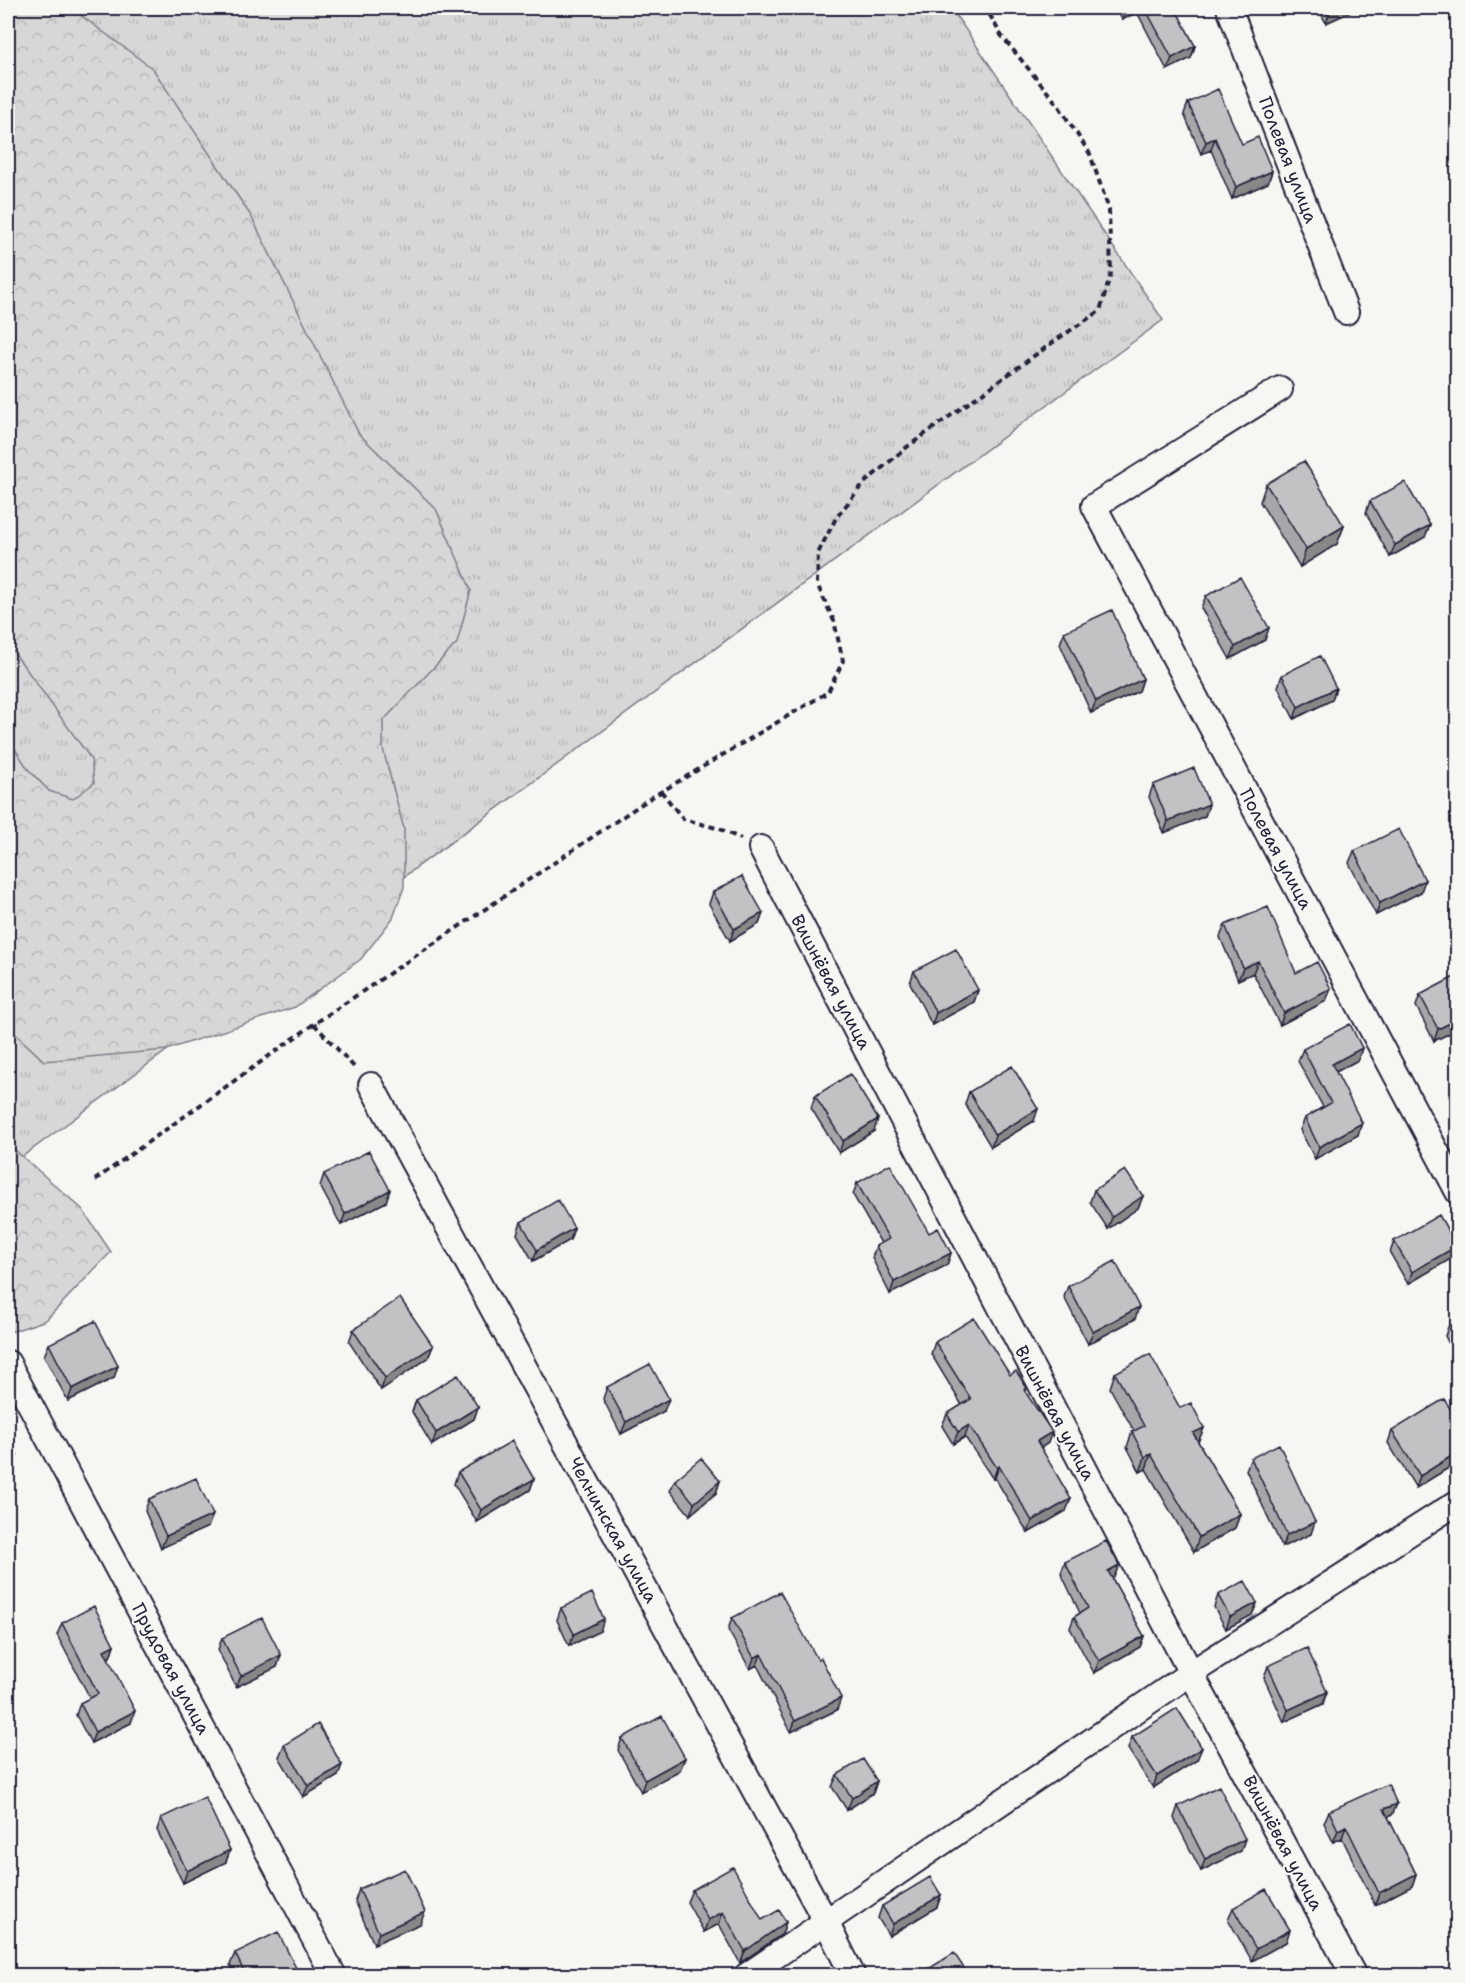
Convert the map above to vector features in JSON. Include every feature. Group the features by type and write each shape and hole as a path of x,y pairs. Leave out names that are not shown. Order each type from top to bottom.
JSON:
{"street":[{"name":"Полевая улица","path":"1229,8 1346,312"},
{"name":"Полевая улица","path":"1280,388 1094,506 1458,1192"},
{"name":"Вишнёвая улица","path":"761,848 1191,1673 1354,1976"},
{"name":"Челнинская улица","path":"371,1085 826,1922 853,1976"},
{"name":"Прудовая улица","path":"8,1363 334,1976"},
{"path":"746,1976 1191,1673 1458,1502"}],"path":[{"path":"95,1180 314,1024 661,792 828,692 843,661 834,621 818,584 818,553 836,518 863,484 907,447 1100,311 1111,273 1108,210 1090,154 1058,105 1001,35 986,8"},
{"path":"661,792 683,819 720,830 761,848"},
{"path":"314,1024 371,1085"}],"green space":[{"path":"8,8 951,8 1163,320 8,1167"},
{"path":"8,8 71,8 153,69 251,216 359,434 436,509 471,590 457,643 383,721 383,749 404,829 404,887 393,918 361,959 295,1007 166,1050 44,1061 8,1027 8,738 28,769 49,791 73,799 94,783 91,759 8,644"},
{"path":"8,1144 82,1209 111,1252 46,1320 8,1333"}],"building":[{"path":"1145,8 1175,8 1195,46 1172,58"},
{"path":"1218,89 1242,144 1258,137 1272,171 1236,187 1215,138 1206,142 1188,103"},
{"path":"1304,461 1344,526 1306,549 1266,484"},
{"path":"1405,482 1430,525 1395,545 1370,501"},
{"path":"1240,577 1269,628 1235,647 1206,596"},
{"path":"1112,610 1143,679 1096,701 1064,632"},
{"path":"1320,656 1336,688 1298,707 1282,675"},
{"path":"1194,768 1209,804 1168,821 1153,785"},
{"path":"1399,829 1425,880 1380,903 1354,851"},
{"path":"742,876 763,913 734,929 713,892"},
{"path":"1268,907 1296,973 1317,962 1331,989 1284,1013 1258,961 1243,968 1225,925"},
{"path":"956,949 978,990 936,1013 914,971"},
{"path":"1458,975 1458,1019 1438,1029 1420,995"},
{"path":"1350,1024 1362,1048 1332,1064 1362,1123 1319,1147 1305,1118 1331,1103 1303,1049"},
{"path":"1012,1066 1038,1109 995,1135 969,1092"},
{"path":"850,1074 878,1119 843,1141 815,1096"},
{"path":"369,1151 390,1190 345,1214 324,1174"},
{"path":"890,1164 929,1233 938,1228 951,1253 894,1282 876,1246 889,1239 857,1183"},
{"path":"1125,1170 1143,1196 1112,1217 1094,1190"},
{"path":"558,1200 574,1228 537,1250 521,1222"},
{"path":"1439,1215 1457,1246 1412,1272 1394,1241"},
{"path":"1115,1261 1139,1307 1093,1332 1068,1286"},
{"path":"400,1298 433,1346 385,1378 353,1330"},
{"path":"974,1318 1010,1375 1016,1371 1027,1388 1024,1390 1052,1432 1037,1441 1071,1499 1032,1521 999,1466 997,1468 969,1425 958,1432 947,1414 971,1399 935,1342"},
{"path":"1458,1320 1458,1341 1449,1324"},
{"path":"95,1321 118,1366 72,1389 49,1344"},
{"path":"1150,1354 1180,1408 1191,1403 1204,1428 1193,1433 1240,1514 1199,1537 1151,1454 1145,1457 1132,1432 1144,1426 1115,1373"},
{"path":"650,1364 669,1399 626,1422 607,1387"},
{"path":"458,1375 478,1407 436,1433 416,1400"},
{"path":"1444,1399 1458,1421 1458,1452 1420,1476 1392,1431"},
{"path":"8,1436 17,1455 8,1460"},
{"path":"512,1441 534,1479 481,1510 458,1472"},
{"path":"1279,1444 1315,1522 1287,1535 1251,1458"},
{"path":"701,1458 720,1481 694,1503 675,1480"},
{"path":"196,1478 213,1515 166,1536 149,1499"},
{"path":"1106,1541 1119,1565 1108,1571 1144,1636 1099,1661 1074,1617 1088,1608 1065,1562"},
{"path":"1245,1581 1257,1603 1230,1617 1218,1595"},
{"path":"780,1592 818,1660 821,1658 841,1698 795,1721 761,1654 754,1658 732,1618"},
{"path":"592,1593 604,1619 574,1634 561,1608"},
{"path":"94,1606 114,1645 104,1650 135,1711 95,1732 80,1703 98,1694 62,1623"},
{"path":"262,1618 281,1655 241,1676 222,1638"},
{"path":"1307,1648 1327,1692 1288,1710 1268,1666"},
{"path":"1177,1708 1202,1748 1157,1776 1132,1737"},
{"path":"662,1716 685,1758 645,1780 622,1738"},
{"path":"318,1724 342,1765 308,1786 284,1745"},
{"path":"863,1759 877,1781 852,1798 837,1775"},
{"path":"1388,1784 1397,1804 1384,1809 1416,1874 1379,1893 1346,1826 1338,1830 1329,1811"},
{"path":"1219,1786 1245,1839 1205,1859 1178,1806"},
{"path":"205,1797 230,1850 187,1871 161,1818"},
{"path":"733,1867 762,1920 779,1910 786,1922 745,1951 723,1912 708,1920 692,1890"},
{"path":"405,1869 425,1912 379,1933 359,1889"},
{"path":"930,1877 941,1895 893,1924 882,1906"},
{"path":"1266,1889 1290,1930 1256,1949 1233,1908"},
{"path":"278,1932 300,1976 246,1976 235,1953"},
{"path":"954,1953 969,1976 924,1976 922,1973"}]}
